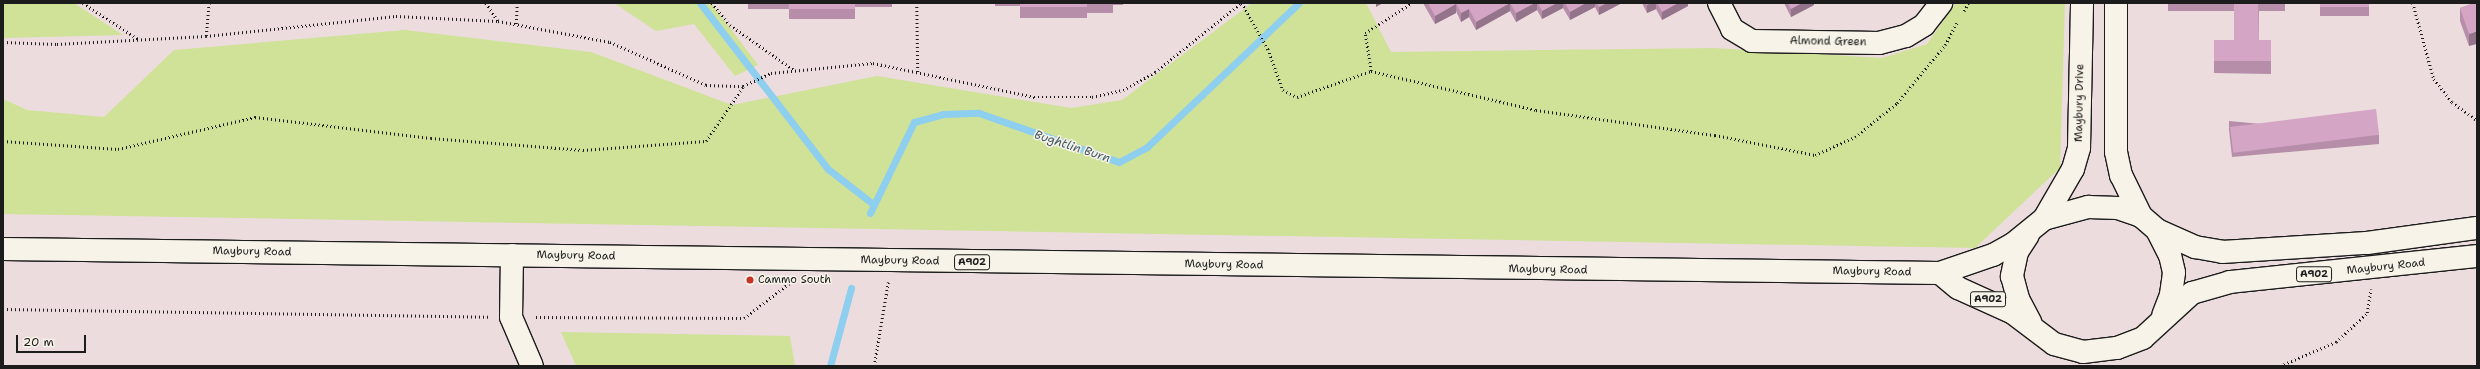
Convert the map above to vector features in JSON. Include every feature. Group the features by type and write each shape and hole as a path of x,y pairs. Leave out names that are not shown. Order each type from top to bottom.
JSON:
{"main road":[{"name":"Almond Green","path":"1719,3 1732,29 1752,41 1879,43 1906,36 1924,25 1940,3"},
{"name":"Maybury Drive","path":"2037,225 2073,169 2079,148 2082,3"},
{"path":"2116,3 2116,152 2121,175 2170,255 2174,273 2171,295 2162,319"},
{"name":"Maybury Road","path":"3,249 1940,273 1993,256 2037,225 2088,207 2118,208 2195,246 2222,252 2261,252 2367,243 2477,228"},
{"name":"Maybury Road","path":"2034,328 2018,299 2012,276 2017,252 2037,225"},
{"path":"512,255 511,317 532,366"},
{"name":"Maybury Road","path":"1940,273 1958,288 1993,301 2034,328 2054,344 2083,352 2117,348 2136,340 2192,293 2230,282 2374,269 2477,256"}],"path":[{"path":"83,3 138,39"},
{"path":"206,36 209,3"},
{"path":"486,3 498,21"},
{"path":"516,24 517,3"},
{"path":"712,3 730,25 794,70"},
{"path":"917,3 918,73"},
{"path":"3,42 206,36 396,16 498,21 610,42 706,85 744,86 771,73 873,63 1034,97 1092,97 1123,90 1155,72 1241,3 1255,23 1268,49 1283,90 1297,97 1371,71 1536,110 1715,135 1815,155 1855,137 1896,103 1945,45 1968,3"},
{"path":"1371,71 1365,34 1412,3"},
{"path":"2413,3 2434,79 2452,102 2477,120"},
{"path":"3,141 118,149 255,117 431,138 583,150 706,141 744,86"},
{"path":"3,309 511,317 744,318 790,284 805,259"},
{"path":"874,366 891,260"},
{"path":"2280,366 2336,342 2367,313 2374,269"}],"green space":[{"path":"3,3 74,3 123,35 3,38"},
{"path":"614,3 711,3 758,65 735,76 694,24 656,31"},
{"path":"1252,3 1366,3 1391,52 1714,48 1882,58 1927,44 1956,3 2065,3 2060,168 1975,248 3,214 3,99 27,110 104,117 174,50 405,30 591,52 732,105 877,76 1071,108 1122,100"},
{"path":"561,332 790,336 795,366 576,366"}],"building":[{"path":"789,3 855,3 855,9 789,9"},
{"path":"1020,3 1087,3 1087,7 1020,7"},
{"path":"1428,3 1455,3 1456,4 1435,16"},
{"path":"1456,3 1510,3 1476,22 1469,9 1461,13"},
{"path":"1510,3 1535,3 1516,13"},
{"path":"1538,3 1557,3 1542,11"},
{"path":"1565,3 1586,3 1570,12"},
{"path":"1597,3 1607,3 1599,7"},
{"path":"1657,3 1678,3 1662,12"},
{"path":"1788,3 1802,3 1791,9"},
{"path":"2234,3 2258,3 2259,40 2271,40 2271,61 2214,61 2214,40 2234,40"},
{"path":"2320,3 2369,3 2369,7 2320,7"},
{"path":"2477,3 2477,31 2469,34 2460,8"},
{"path":"2376,109 2379,135 2233,153 2230,127"}],"waterway":[{"path":"700,3 828,169 873,204"},
{"name":"Bughtlin Burn","path":"870,213 914,122 943,114 979,113 1119,162 1147,147 1299,3"},
{"name":"Bughtlin Burn","path":"830,366 851,288"}],"place":[{"name":"Cammo South","path":"750,280"}]}
